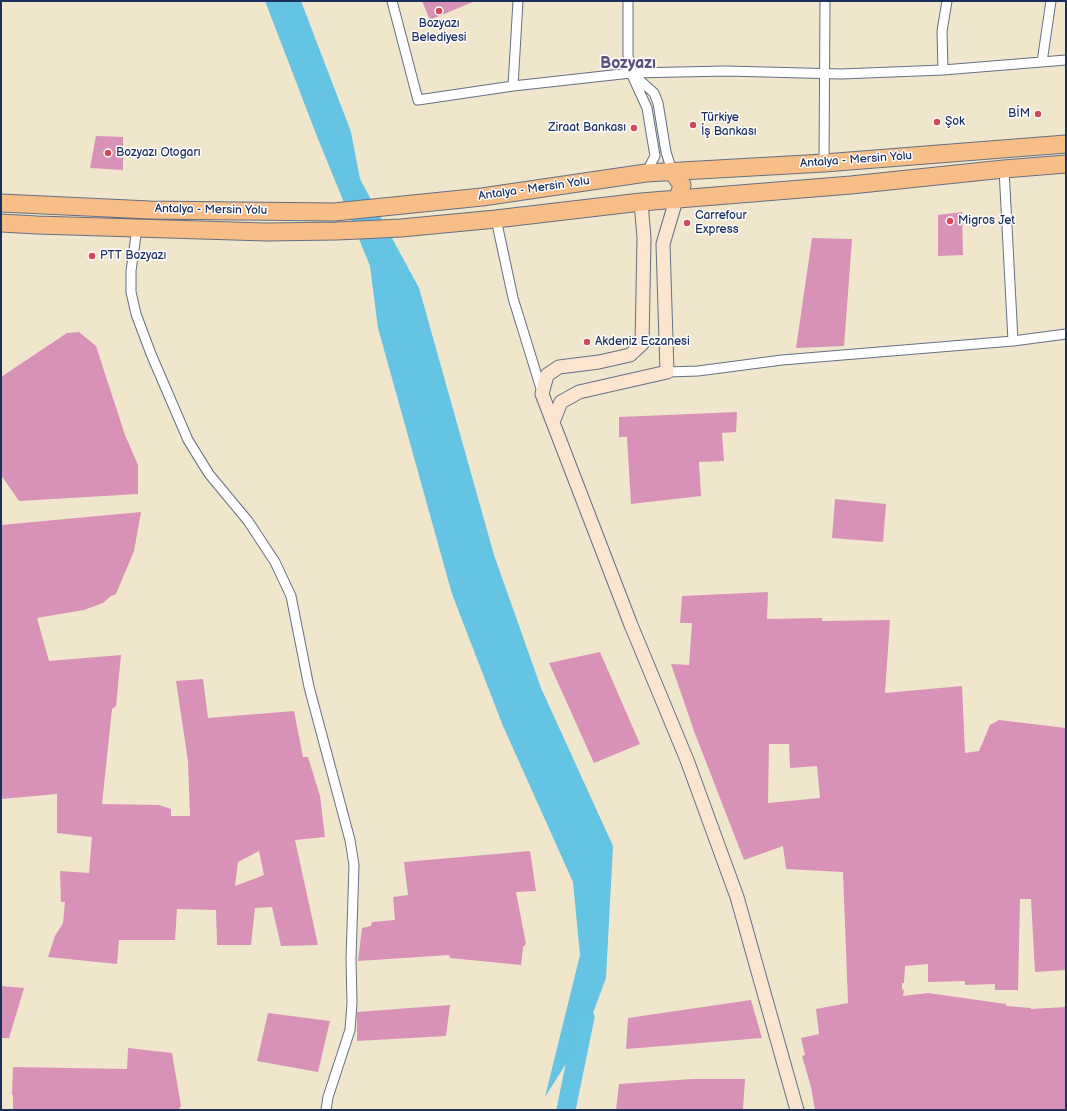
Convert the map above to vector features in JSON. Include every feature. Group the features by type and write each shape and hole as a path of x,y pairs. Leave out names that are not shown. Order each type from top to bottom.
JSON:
{"highway":[{"name":"Antalya - Mersin Yolu","path":"1,203 150,210 334,212 482,197 646,173 824,162 1066,144"},
{"name":"Antalya - Mersin Yolu","path":"1,223 266,232 401,228 496,219 641,202 851,185 1066,164"},
{"path":"672,172 682,185 676,200"},
{"path":"641,202 639,192 641,182 646,173"}],"street":[{"path":"392,1 418,100 513,86 631,73 727,71 841,74 943,70 1066,60"},
{"path":"513,86 518,1"},
{"path":"628,1 628,55 631,73 647,108 655,156 646,173"},
{"path":"824,162 825,1"},
{"path":"943,70 942,31 947,1"},
{"path":"1042,62 1051,1"},
{"path":"631,73 654,93 658,103 666,152 672,172"},
{"path":"1004,169 1013,341"},
{"path":"667,372 663,244 676,200"},
{"path":"542,394 547,375 559,367 599,362 630,355 642,344 644,310 644,238 641,202"},
{"path":"496,219 513,298 542,394 631,625 687,760 737,897 797,1110"},
{"path":"137,228 131,271 132,292 136,314 151,354 188,440 209,474 248,521 275,562 291,596 309,687 350,840 354,865 351,959 352,1003 350,1030 328,1097 326,1110"},
{"path":"553,422 561,402 579,392 667,372 698,371 782,360 1013,341 1066,334"}],"water":[{"path":"265,1 301,1 351,132 360,179 419,288 494,555 541,688 613,846 606,978 586,1032 545,1097 580,955 573,882 503,726 452,594 378,328 370,266 318,139"}],"building":[{"name":"Bozyazı Belediyesi","path":"422,1 475,1 430,20"},
{"name":"Bozyazı Otogarı","path":"96,136 123,137 123,170 90,168"},
{"path":"962,212 963,255 938,256 938,215"},
{"path":"812,238 852,239 844,346 796,348"},
{"path":"79,332 96,346 125,435 138,465 138,494 19,501 1,475 1,377 67,333"},
{"path":"737,412 736,432 722,433 724,461 699,462 701,496 631,504 627,437 619,437 619,417"},
{"path":"835,499 886,504 883,542 832,538"},
{"path":"141,512 134,551 116,594 111,596 103,603 84,610 37,618 49,661 121,655 116,706 112,709 102,804 159,805 171,809 171,816 190,816 188,761 176,681 203,679 208,718 294,711 303,757 308,757 320,796 325,837 295,840 318,945 281,946 272,907 255,908 251,945 217,945 216,910 177,909 175,940 119,940 117,964 48,957 55,936 63,923 65,902 61,902 60,871 89,873 92,837 57,833 57,794 1,799 1,525","holes":["259,851 264,875 235,886 238,862"]},
{"path":"768,592 767,619 822,618 822,621 890,620 885,693 962,686 965,753 979,751 990,725 999,720 1066,728 1066,970 1035,972 1031,899 1020,899 1018,990 995,990 995,984 965,985 965,981 928,982 928,964 905,966 904,983 902,983 902,989 904,990 903,996 928,993 1031,1009 1066,1007 1066,1110 815,1110 811,1087 802,1056 805,1055 801,1038 819,1034 816,1009 848,1003 843,872 786,869 783,846 744,860 694,731 671,664 689,665 692,623 680,623 682,596","holes":["769,744 789,744 790,768 817,766 820,798 768,803"]},
{"path":"600,652 640,744 594,763 549,663"},
{"path":"530,851 536,891 516,892 526,944 523,947 521,965 450,958 449,955 358,961 362,928 371,926 372,922 395,920 393,897 408,895 404,862"},
{"path":"1,986 24,988 9,1038 1,1038"},
{"path":"751,1000 762,1038 626,1049 628,1018"},
{"path":"450,1005 446,1036 357,1041 357,1012"},
{"path":"268,1013 330,1021 318,1072 257,1061"},
{"path":"128,1048 172,1053 181,1106 178,1110 13,1110 13,1067 127,1069"},
{"path":"692,1079 745,1079 743,1110 616,1110 619,1084"}],"waterway":[{"path":"566,1110 585,1017"}],"place":[{"name":"Bozyazı Belediyesi","path":"439,11"},
{"name":"BİM","path":"1038,114"},
{"name":"Şok","path":"937,122"},
{"name":"Türkiye İş Bankası","path":"693,125"},
{"name":"Ziraat Bankası","path":"634,128"},
{"name":"Bozyazı Otogarı","path":"108,153"},
{"name":"Migros Jet","path":"950,221"},
{"name":"Carrefour Express","path":"687,223"},
{"name":"PTT Bozyazı","path":"92,256"},
{"name":"Akdeniz Eczanesi","path":"587,342"}],"district":[{"name":"Bozyazı","path":"628,64"}]}
